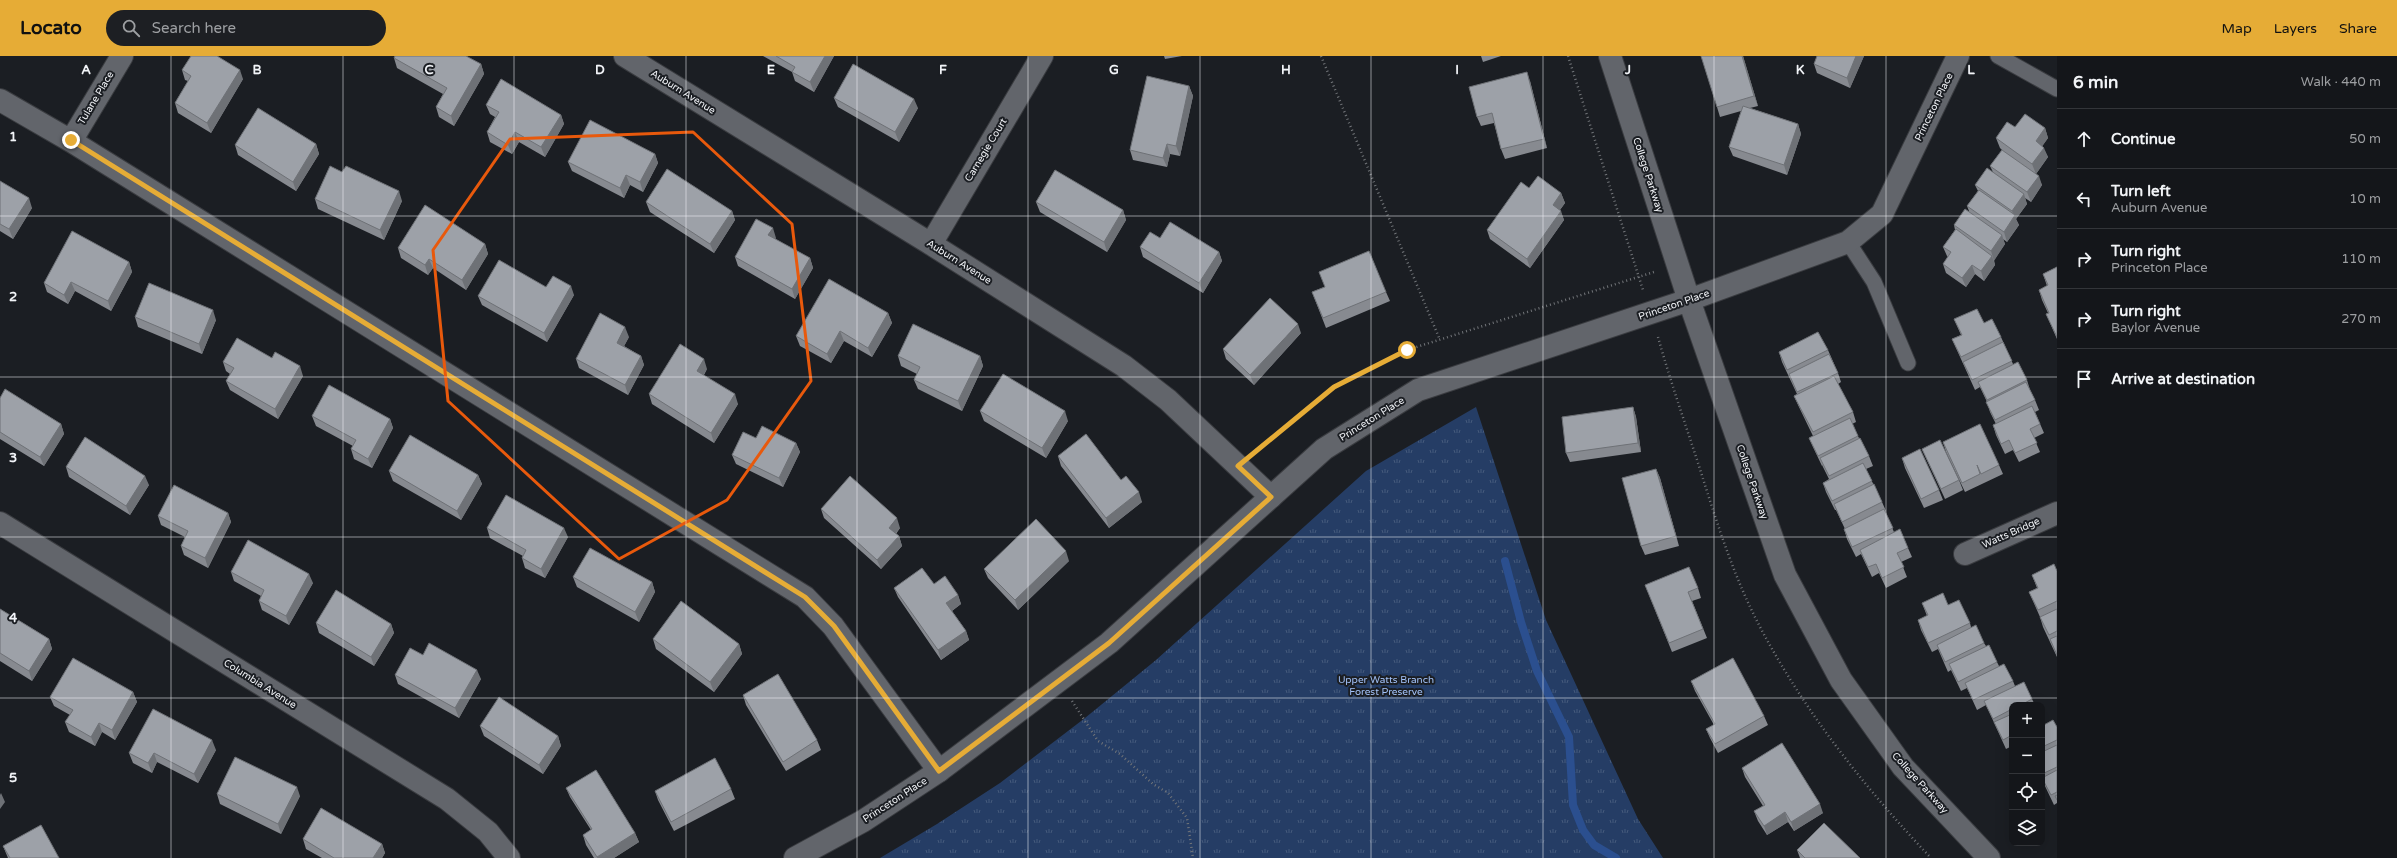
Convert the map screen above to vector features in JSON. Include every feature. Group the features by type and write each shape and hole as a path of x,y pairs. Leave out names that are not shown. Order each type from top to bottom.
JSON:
{"street":[{"name":"Tulane Place","path":"71,140 122,56"},
{"name":"Auburn Avenue","path":"625,56 931,244 1124,366 1168,400 1271,497"},
{"name":"Carnegie Court","path":"931,244 1042,56"},
{"name":"College Parkway","path":"1610,56 1689,300 1785,576 1841,680 1903,767 1989,858"},
{"name":"Princeton Place","path":"795,858 863,821 939,771 1109,643 1324,449 1418,390 1689,300 1848,242 1882,214 1958,56"},
{"path":"0,100 71,140 805,597 834,626 939,771"},
{"name":"Watts Bridge","path":"1965,554 2057,512"},
{"name":"Columbia Avenue","path":"0,523 447,799 488,832 509,858"}],"lane":[{"path":"1998,56 2057,89"},
{"path":"1848,242 1874,282 1908,363"}],"path":[{"path":"1321,56 1440,340"},
{"path":"1568,56 1726,550 1759,624 1799,694 1848,761 1889,813 1931,858"},
{"path":"1238,466 1334,387 1407,350 1639,276 1678,266"},
{"path":"1070,697 1072,704 1098,741 1120,754 1153,784 1168,793 1173,799 1187,818 1193,858"}],"highlighted area":[{"path":"693,132 792,224 811,381 727,500 619,559 448,401 433,250 510,139"}],"green space":[{"name":"Upper Watts Branch Forest Preserve","path":"1476,407 1546,620 1638,819 1663,858 880,858 937,824 1000,783 1085,718 1156,660 1366,471"}],"building":[{"path":"191,56 217,56 240,70 207,123 175,103 191,76 182,70"},
{"path":"395,56 466,56 481,64 451,116 436,107 447,88 394,58"},
{"path":"776,56 825,56 810,82 792,72 795,67"},
{"path":"1701,56 1742,56 1754,96 1717,107"},
{"path":"1817,56 1856,56 1847,78 1814,64"},
{"path":"853,64 914,99 895,132 834,98"},
{"path":"1527,72 1544,139 1501,149 1492,113 1477,117 1469,87"},
{"path":"1147,76 1189,86 1176,146 1167,144 1163,158 1130,150"},
{"path":"501,79 561,115 541,147 515,132 508,145 487,132 499,112 486,105"},
{"path":"1743,106 1798,124 1784,165 1729,147"},
{"path":"258,108 316,144 293,182 235,145"},
{"path":"2025,114 2045,128 2036,141 2044,148 2032,164 1996,138 2007,122 2015,127"},
{"path":"590,120 655,154 640,182 626,175 620,188 568,162"},
{"path":"2002,150 2039,176 2027,192 1990,166"},
{"path":"330,166 342,172 346,166 399,191 380,230 315,199"},
{"path":"1987,168 2024,194 2012,211 1975,185"},
{"path":"667,169 732,211 710,244 646,202"},
{"path":"1055,170 1123,210 1104,242 1036,202"},
{"path":"1538,176 1561,193 1553,205 1561,211 1527,259 1487,230 1521,182 1529,188"},
{"path":"0,181 29,198 9,229 0,224"},
{"path":"1979,190 2015,215 2004,232 1967,206"},
{"path":"425,205 485,244 462,280 429,259 425,265 398,248"},
{"path":"1965,209 2002,235 1991,251 1954,225"},
{"path":"756,219 773,228 768,235 810,258 792,289 735,257"},
{"path":"1170,222 1219,252 1199,283 1140,247 1150,232 1160,238"},
{"path":"1956,229 1992,256 1981,271 1972,265 1962,278 1943,264 1951,252 1943,247"},
{"path":"72,231 129,262 108,301 71,282 64,295 44,283"},
{"path":"1369,251 1386,292 1323,318 1312,292 1325,287 1319,272"},
{"path":"499,260 546,287 553,276 571,286 544,333 478,296"},
{"path":"2057,267 2057,337 2046,314 2049,313 2039,290 2048,285 2043,274"},
{"path":"829,279 888,313 868,348 840,331 827,354 796,336"},
{"path":"149,283 213,310 199,344 135,317"},
{"path":"1270,298 1298,324 1250,375 1223,349"},
{"path":"1977,309 1984,323 1992,319 2001,337 1961,357 1952,339 1962,335 1954,319"},
{"path":"600,313 625,327 617,343 641,356 625,385 576,359"},
{"path":"913,324 980,356 958,401 914,380 920,367 898,356"},
{"path":"1818,332 1828,350 1787,370 1779,352"},
{"path":"237,338 272,358 275,352 300,366 275,409 226,381 234,368 223,362"},
{"path":"2003,342 2012,361 1972,380 1963,362"},
{"path":"680,344 704,359 697,371 735,394 711,433 649,394"},
{"path":"1829,354 1838,373 1797,392 1789,374"},
{"path":"2018,362 2027,380 1987,400 1978,382"},
{"path":"1003,374 1065,411 1042,448 980,411"},
{"path":"1834,376 1853,412 1813,432 1794,396"},
{"path":"2026,382 2035,400 1995,420 1986,402"},
{"path":"329,385 390,419 368,459 351,449 356,440 312,416"},
{"path":"5,389 61,424 40,457 0,432 0,398"},
{"path":"2032,406 2040,424 2030,429 2037,443 2015,453 2009,440 2001,444 1993,425"},
{"path":"1633,407 1638,443 1566,453 1562,417"},
{"path":"1850,418 1858,436 1818,456 1809,438"},
{"path":"1980,424 1999,465 1981,474 1977,465 1980,474 1962,483 1943,442"},
{"path":"762,426 796,443 779,478 732,455 743,432 756,438"},
{"path":"1086,434 1121,480 1126,476 1139,492 1106,518 1058,456"},
{"path":"410,435 478,475 457,511 389,471"},
{"path":"85,437 145,476 126,506 66,467"},
{"path":"1860,438 1869,456 1829,476 1820,458"},
{"path":"1940,440 1959,480 1941,489 1922,449"},
{"path":"1920,449 1939,490 1921,499 1902,458"},
{"path":"1863,463 1872,481 1832,501 1823,483"},
{"path":"1656,469 1676,536 1641,546 1622,478"},
{"path":"850,476 897,518 889,528 899,536 877,560 821,509"},
{"path":"1874,484 1882,502 1842,522 1834,504"},
{"path":"174,485 228,513 205,558 181,546 188,531 158,516"},
{"path":"506,495 564,528 541,569 522,558 526,550 487,528"},
{"path":"1884,509 1893,528 1852,547 1844,529"},
{"path":"1036,519 1066,551 1015,600 984,569"},
{"path":"1900,529 1908,548 1897,553 1904,567 1882,578 1876,564 1868,567 1860,550"},
{"path":"248,540 309,574 286,616 259,601 264,590 231,572"},
{"path":"590,548 652,582 635,612 573,577"},
{"path":"2054,564 2057,571 2057,601 2038,610 2029,592 2038,588 2032,575"},
{"path":"1689,567 1698,588 1688,592 1703,629 1669,643 1645,585"},
{"path":"922,568 934,584 945,576 958,595 946,603 966,631 938,650 894,588"},
{"path":"336,590 391,624 371,657 316,623"},
{"path":"1943,593 1948,605 1959,600 1970,623 1928,643 1918,620 1928,615 1922,603"},
{"path":"681,601 739,644 710,682 653,639"},
{"path":"0,609 49,639 29,671 0,653"},
{"path":"2057,609 2057,631 2049,635 2040,617"},
{"path":"1976,625 1984,643 1945,662 1937,645"},
{"path":"2057,636 2057,655 2050,639"},
{"path":"429,643 477,670 455,708 395,675 410,648 423,655"},
{"path":"1989,645 1997,662 1958,682 1949,664"},
{"path":"73,658 133,692 112,730 99,723 91,737 65,722 73,710 50,697"},
{"path":"1733,658 1764,716 1715,744 1706,729 1715,724 1691,681"},
{"path":"2004,664 2013,681 1973,700 1965,683"},
{"path":"778,674 817,740 783,762 743,695"},
{"path":"2024,682 2032,699 2026,702 2009,702 2009,711 1993,719 1984,701"},
{"path":"499,697 558,736 539,765 480,726"},
{"path":"153,709 212,740 194,774 154,753 148,763 129,753"},
{"path":"2009,715 2009,737 2003,740 1994,722"},
{"path":"2053,720 2057,727 2057,740 2045,746 2045,738 2045,724"},
{"path":"1782,743 1820,804 1791,822 1785,812 1764,826 1754,811 1765,805 1742,768"},
{"path":"2057,745 2057,767 2045,773 2045,751"},
{"path":"235,757 297,787 278,824 217,794"},
{"path":"715,758 731,789 671,822 655,791"},
{"path":"596,770 635,833 597,857 583,835 592,829 566,788"},
{"path":"2057,770 2057,792 2051,795 2045,784 2045,776"},
{"path":"321,808 382,844 373,858 334,858 303,839"},
{"path":"1824,823 1860,858 1805,858 1797,850"},
{"path":"41,825 59,858 10,858 3,846"}],"waterway":[{"path":"1505,561 1521,622 1537,671 1569,737 1573,805 1583,830 1594,845 1616,858"}],"route":[{"path":"71,140 805,597 834,626 939,771 1109,643 1271,497 1238,466 1299,413 1334,387 1370,367 1407,350"}]}
